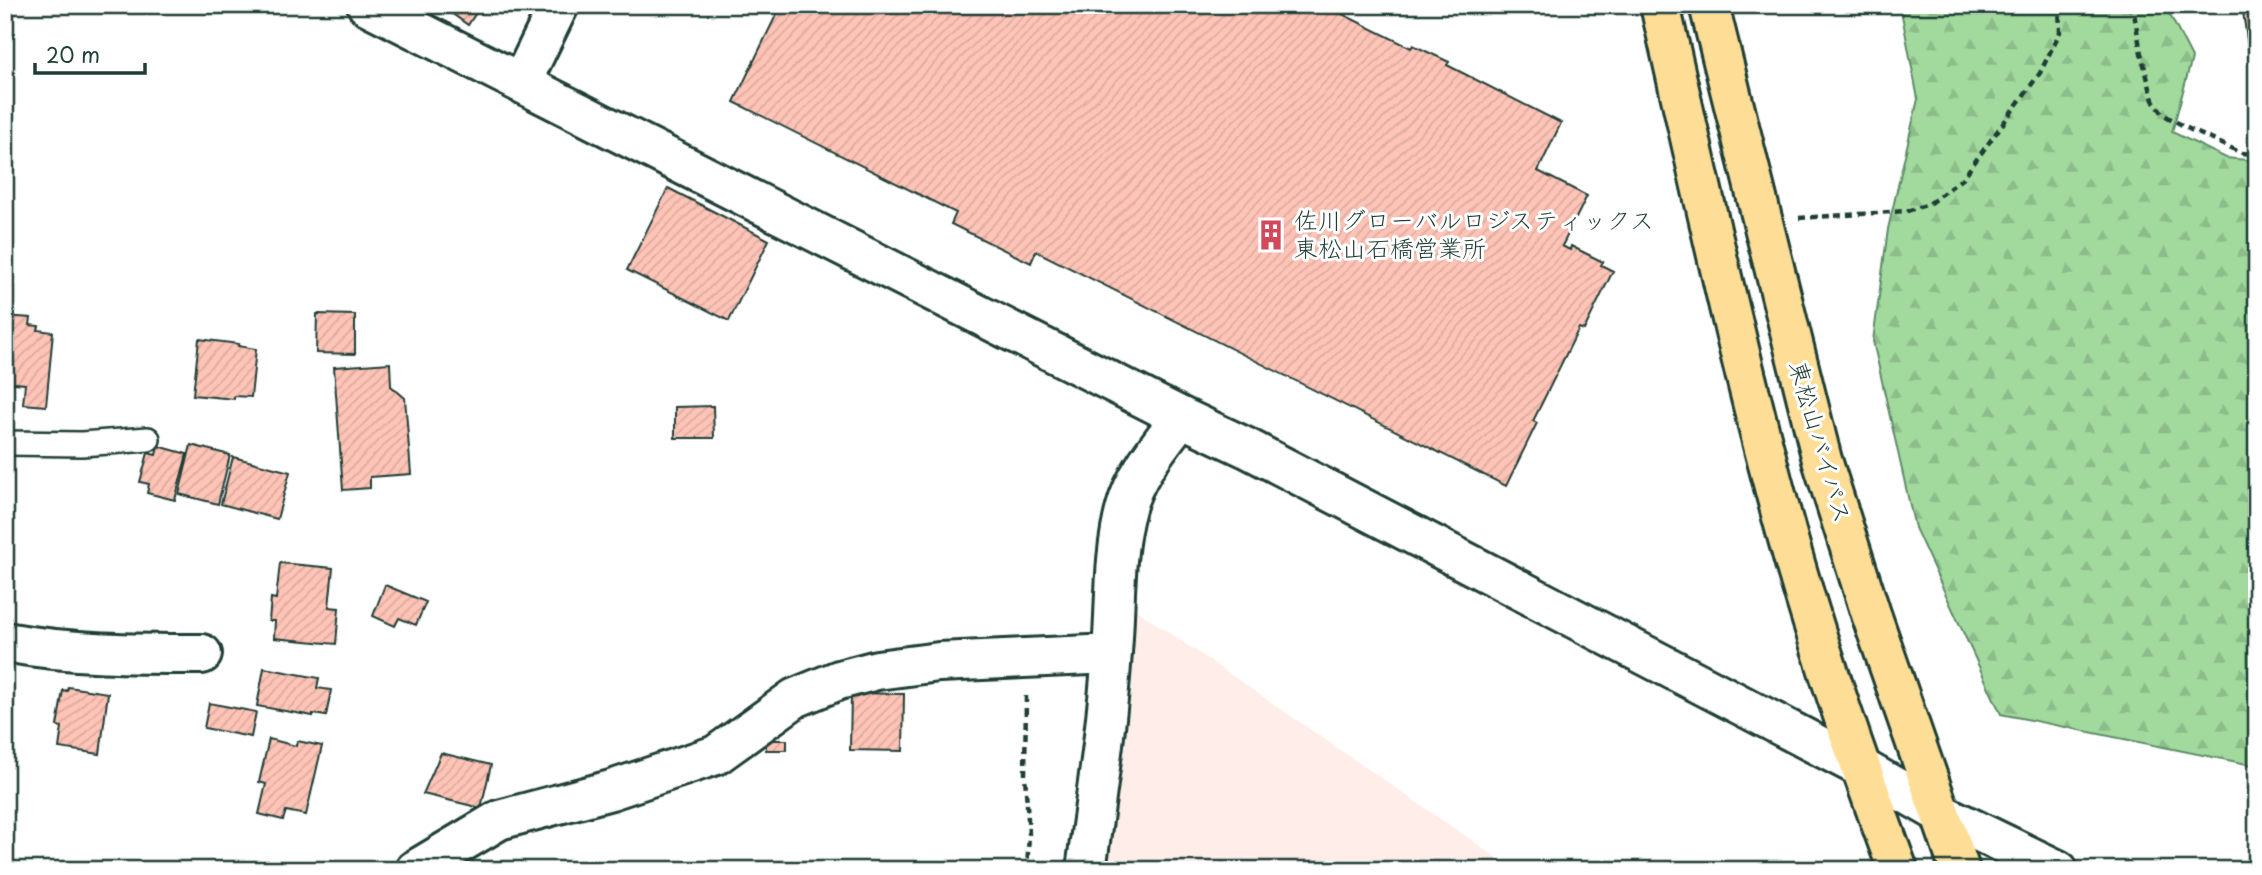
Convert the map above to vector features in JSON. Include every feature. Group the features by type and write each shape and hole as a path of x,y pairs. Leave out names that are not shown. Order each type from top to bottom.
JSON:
{"highway":[{"path":"1661,5 1714,248 1782,518 1860,767 1898,870"},
{"name":"東松山バイパス","path":"1709,5 1822,460 1871,614 1960,870"}],"street":[{"path":"367,5 1247,448 1860,767 1940,813 2057,870"},
{"path":"521,83 559,5"},
{"path":"1086,870 1112,654 1118,551 1126,507 1142,471 1181,416"},
{"path":"5,642 36,648 121,654 202,654"},
{"path":"415,870 499,820 611,790 716,755 795,698 839,680 877,670 914,665 1112,654"}],"lane":[{"path":"5,443 82,444 148,439"}],"path":[{"path":"1763,220 1907,211 1929,204 1963,178 2040,74 2060,32 2059,5"},
{"path":"2127,5 2134,13 2153,100 2164,115 2242,153 2257,153"},
{"path":"1027,658 1027,870"}],"shaded area":[{"path":"1132,607 1515,870 1102,870 1118,784 1130,665"}],"green space":[{"path":"1900,5 2165,5 2192,58 2172,132 2226,158 2257,161 2257,766 2001,714 1915,528 1873,341 1888,229 1918,99"}],"building":[{"path":"440,5 481,5 468,25"},
{"name":"佐川グローバルロジスティックス 東松山石橋営業所","path":"781,5 1324,5 1411,48 1413,45 1449,62 1447,65 1561,123 1538,171 1587,196 1562,246 1570,250 1571,246 1603,262 1601,265 1613,271 1584,330 1579,328 1533,421 1537,423 1506,486 1036,251 1031,263 951,224 956,213 734,102"},
{"path":"2242,5 2257,5 2257,109"},
{"path":"668,188 769,240 729,321 627,270"},
{"path":"317,314 355,315 355,354 316,353"},
{"path":"5,316 31,318 30,325 39,326 38,330 53,332 46,406 23,404 25,384 5,382"},
{"path":"199,339 256,349 251,397 234,396 234,399 193,395"},
{"path":"390,363 391,386 405,398 411,474 370,477 370,488 343,490 334,367"},
{"path":"713,406 714,438 675,438 675,407"},
{"path":"191,445 230,455 218,504 179,494"},
{"path":"158,446 187,454 175,500 147,493 149,484 140,482 148,453 156,455"},
{"path":"233,457 290,472 277,519 221,504"},
{"path":"280,563 333,568 329,607 339,608 336,644 274,638 275,621 269,621 271,598 276,599"},
{"path":"385,585 426,602 416,625 399,618 395,626 373,616"},
{"path":"264,668 319,678 317,688 331,690 326,716 257,706"},
{"path":"68,687 108,693 100,754 59,748 62,727 57,726 63,690 67,691"},
{"path":"851,693 904,694 903,751 850,750"},
{"path":"209,703 256,712 251,737 204,728"},
{"path":"269,739 296,746 297,741 322,746 306,815 286,811 283,820 259,814 266,784 259,782"},
{"path":"766,740 787,740 787,750 766,750"},
{"path":"441,753 491,765 481,808 423,794"}],"place":[{"name":"佐川グローバルロジスティックス 東松山石橋営業所","path":"1271,235"}]}
